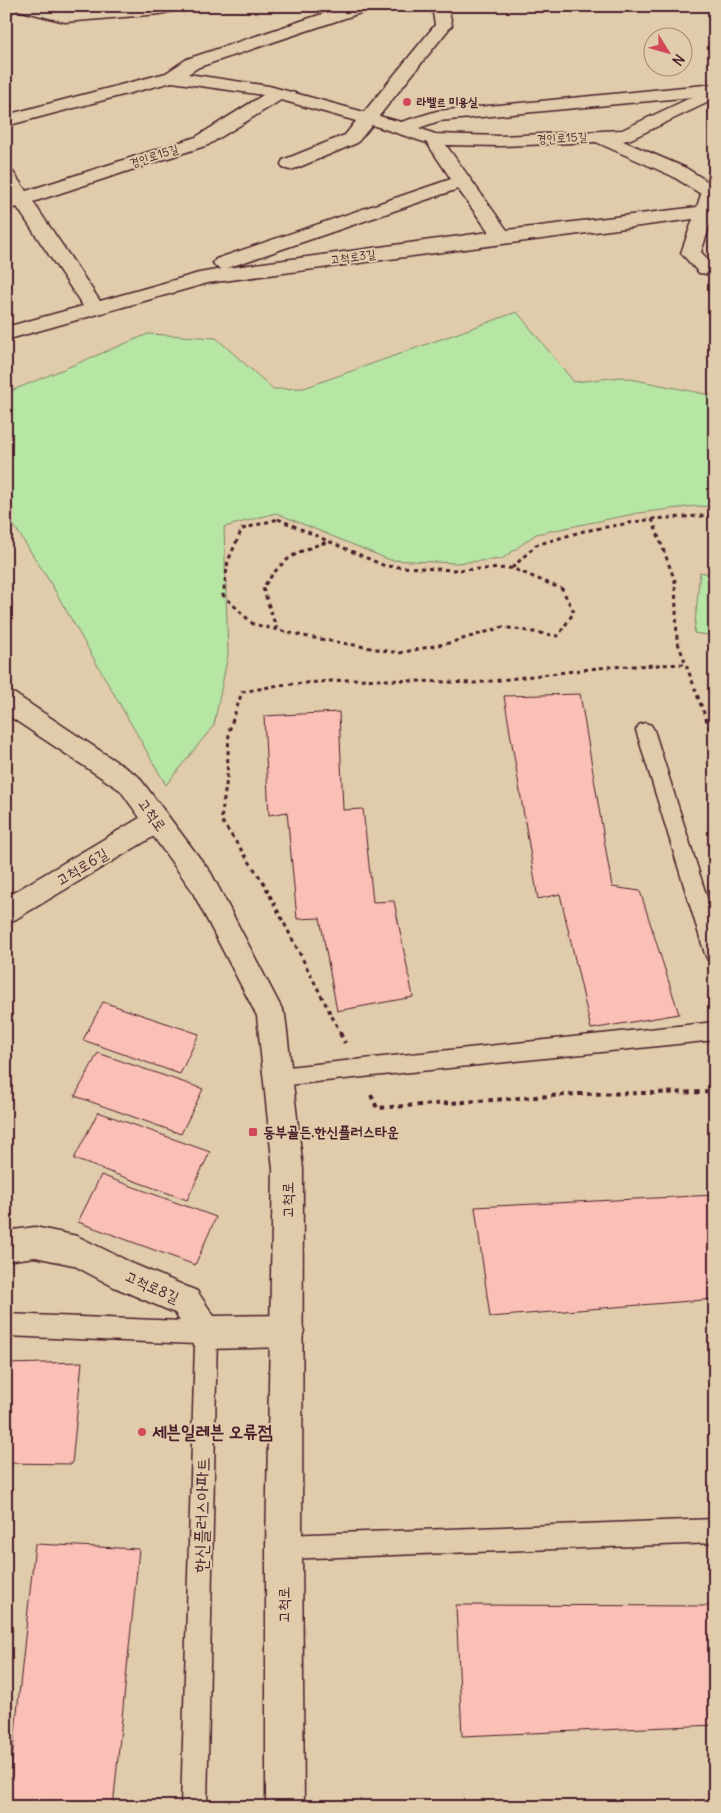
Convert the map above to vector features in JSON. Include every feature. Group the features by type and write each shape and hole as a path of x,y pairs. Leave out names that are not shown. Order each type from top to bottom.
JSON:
{"street":[{"path":"24,6 66,17 160,9 171,6"},
{"name":"경인로15길","path":"6,121 172,77 193,63 363,6"},
{"path":"290,164 351,139 444,25 440,6"},
{"name":"경인로15길","path":"172,77 278,94 402,128 433,139 501,141 625,135 715,91"},
{"name":"경인로15길","path":"402,128 437,116 715,91"},
{"name":"경인로15길","path":"14,202 202,141 278,94"},
{"path":"598,136 679,172 711,192 709,211 691,253 706,269 715,269"},
{"path":"433,139 501,236"},
{"path":"6,176 14,202 95,309"},
{"name":"고척로3길","path":"206,277 224,262 463,181"},
{"name":"고척로3길","path":"6,334 206,277 501,236 709,211"},
{"name":"고척로","path":"6,701 129,783 200,881 272,1015 288,1169 288,1331 284,1547 284,1807"},
{"name":"고척로6길","path":"6,911 157,821"},
{"name":"고척로8길","path":"6,1246 35,1242 77,1251 125,1276 186,1302 206,1333"},
{"path":"206,1333 288,1331"}],"lane":[{"path":"645,730 715,954"},
{"path":"278,1077 715,1031"},
{"path":"6,1325 206,1333"},
{"name":"한신플러스아파트","path":"194,1807 206,1333"},
{"path":"284,1547 715,1531"}],"path":[{"path":"512,568 536,545 584,531 652,519 715,515"},
{"path":"278,519 386,566 452,570 512,568 562,589 574,612 558,636 503,627 449,643 399,653 253,624 223,595 228,561 242,529 278,519"},
{"path":"652,519 675,581 677,640 715,743"},
{"path":"277,630 263,588 278,565 296,552 328,542"},
{"path":"347,1046 263,882 221,820 227,778 229,731 242,692 280,684 357,679 475,683 608,666 686,664"},
{"path":"369,1091 378,1108 579,1094 698,1094 715,1092"}],"green space":[{"path":"517,312 574,382 621,377 710,395 715,399 715,507 695,506 638,513 536,534 502,559 456,563 390,560 276,513 224,527 228,655 214,725 166,785 50,582 6,513 6,393 148,334 216,338 273,389 304,388"},
{"path":"700,572 715,575 715,636 694,633"}],"building":[{"path":"580,694 612,887 640,891 679,1014 591,1029 560,894 538,899 504,696"},
{"path":"339,712 343,810 363,809 373,902 394,901 413,997 337,1011 320,918 297,919 287,812 269,815 264,716"},
{"path":"103,1002 199,1034 180,1074 83,1040"},
{"path":"98,1053 203,1089 181,1134 75,1096"},
{"path":"98,1112 210,1152 187,1200 74,1159"},
{"path":"101,1175 216,1217 195,1265 78,1222"},
{"path":"715,1195 715,1299 490,1317 475,1207"},
{"path":"82,1362 72,1464 6,1463 6,1364"},
{"path":"35,1544 139,1549 113,1807 7,1807"},
{"path":"456,1605 715,1606 715,1725 462,1736"}],"place":[{"name":"라벨르 미용실","path":"407,102"},
{"name":"동부골든.한신플러스타운","path":"253,1132"},
{"name":"세븐일레븐 오류점","path":"142,1432"}]}
